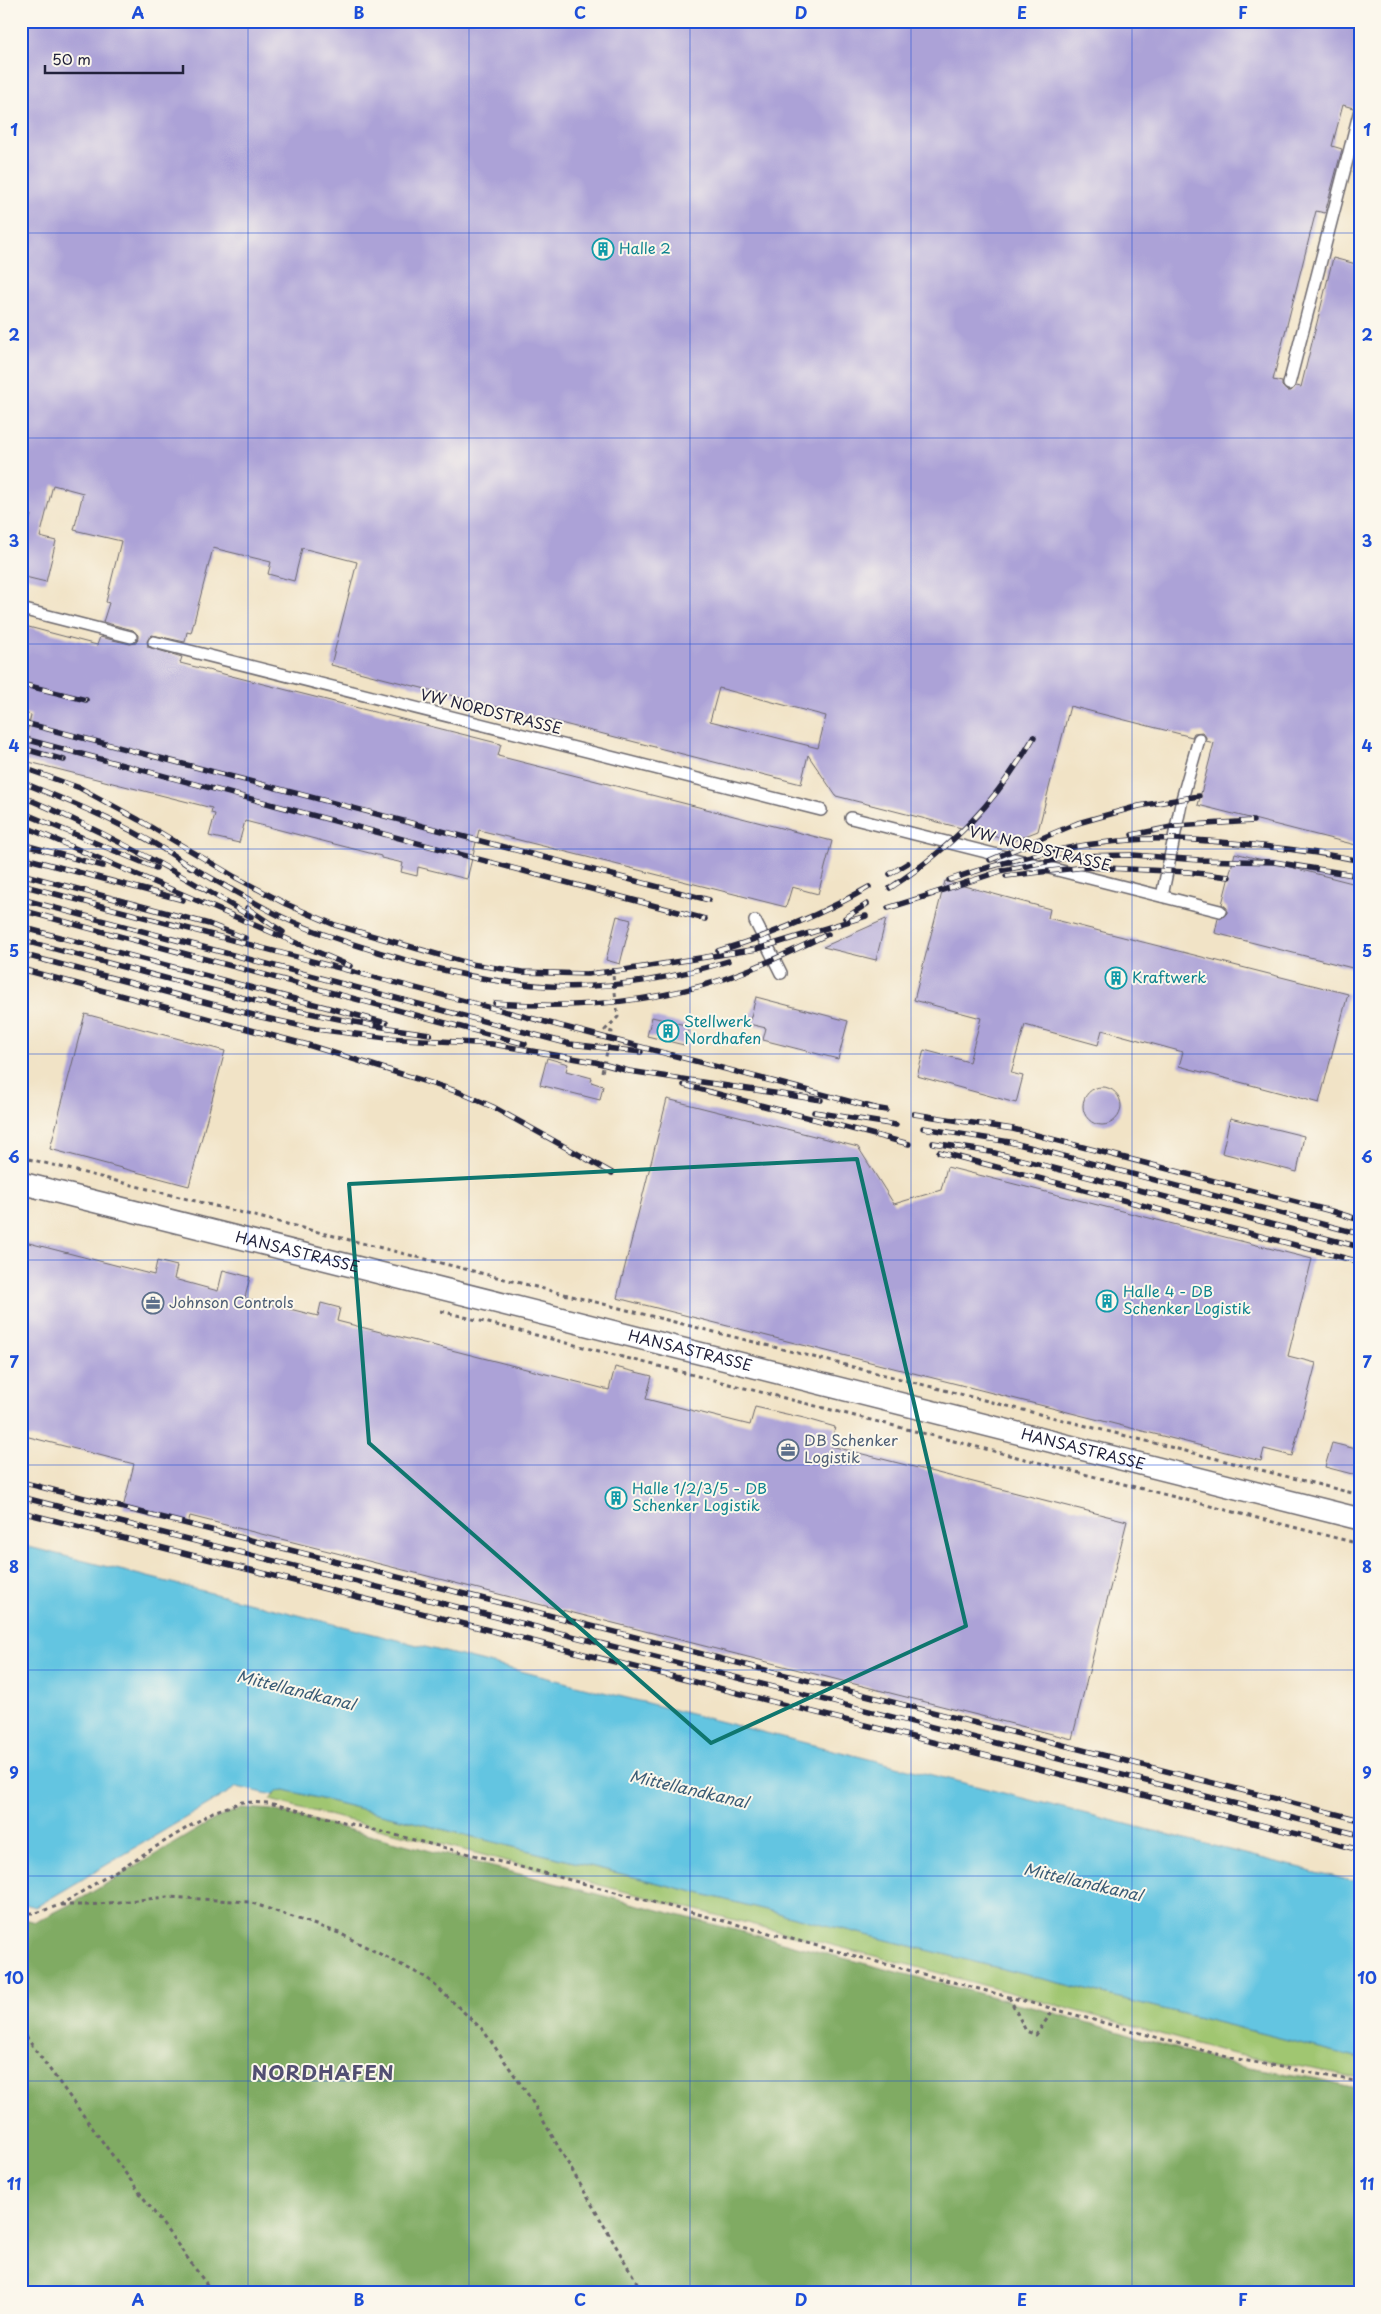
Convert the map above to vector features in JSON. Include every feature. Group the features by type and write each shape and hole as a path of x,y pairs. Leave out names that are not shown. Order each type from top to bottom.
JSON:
{"street":[{"name":"HANSASTRASSE","path":"21,1183 1360,1519"}],"lane":[{"path":"1289,384 1360,110"},
{"path":"21,609 131,637"},
{"name":"VW NORDSTRASSE","path":"154,642 821,810"},
{"path":"1162,896 1182,799 1199,739"},
{"name":"VW NORDSTRASSE","path":"851,818 1220,911"},
{"path":"756,921 781,973"}],"path":[{"path":"602,1072 612,1032 605,1030 618,1017 612,967"},
{"path":"21,1157 1360,1496"},
{"path":"432,1308 1360,1544"},
{"path":"21,1913 36,1913 60,1905 213,1812 242,1802 269,1803 544,1873 1054,2008 1226,2057 1360,2082"},
{"path":"60,1905 89,1905 167,1897 249,1902 339,1933 428,1978 483,2030 529,2096 643,2293"},
{"path":"1008,1996 1026,2031 1036,2035 1054,2008"},
{"path":"21,2030 213,2293"}],"highlighted area":[{"path":"857,1159 966,1626 711,1743 369,1443 349,1184"}],"green space":[{"path":"285,1790 1360,2058 1360,2078 1229,2053 921,1968 270,1800 277,1791"},
{"path":"242,1808 273,1810 1055,2013 1225,2063 1318,2079 1360,2089 1360,2293 21,2293 21,1918 36,1922 84,1897 215,1819"}],"water":[{"name":"Mittellandkanal","path":"21,1545 1360,1883 1360,2058 285,1790 277,1791 273,1795 237,1787 36,1907 21,1903"}],"building":[{"name":"Halle 2","path":"21,21 1360,21 1360,103 1353,108 1343,105 1332,146 1342,149 1325,213 1316,211 1273,380 1282,382 1282,386 1287,391 1291,391 1296,386 1301,387 1333,258 1360,265 1360,846 1198,805 1214,743 1206,741 1206,737 1202,732 1194,733 1192,737 1070,706 1038,831 1012,841 836,796 808,755 801,784 331,665 357,562 302,548 294,581 268,574 271,562 213,548 191,633 187,632 185,642 152,635 147,641 148,647 182,657 180,663 501,744 498,756 832,841 818,894 792,887 786,907 479,830 467,879 418,867 417,876 401,872 403,863 245,821 239,843 209,836 215,814 211,813 212,808 21,760 31,715 21,712 21,625 97,645 100,637 130,644 136,643 138,635 133,630 103,622 109,603 106,602 121,541 74,530 83,493 53,485 40,537 56,541 46,582 21,576 21,551 31,515 21,513","holes":["719,688 826,716 818,748 710,721"]},
{"path":"1235,853 1360,885 1360,970 1215,933 1218,918 1222,918 1227,913 1227,908 1222,904"},
{"path":"945,881 1050,909 1048,918 1348,994 1319,1103 1179,1066 1183,1052 1102,1030 1098,1045 1025,1025 1011,1073 1023,1076 1016,1103 917,1076 924,1050 969,1062 981,1018 914,1000"},
{"path":"617,916 631,920 620,964 606,960"},
{"path":"886,919 876,960 823,947"},
{"path":"756,997 848,1021 838,1059 763,1040 766,1028 749,1024"},
{"path":"85,1014 225,1051 189,1186 50,1149"},
{"name":"Stellwerk Nordhafen","path":"652,1017 689,1026 684,1045 647,1036"},
{"path":"547,1058 568,1064 566,1071 592,1078 591,1082 603,1086 600,1100 540,1085"},
{"path":"1102,1087 1115,1093 1121,1106 1115,1119 1102,1125 1089,1119 1083,1106 1089,1093"},
{"path":"667,1099 858,1147 894,1204 941,1190 947,1167 1312,1259 1288,1356 1316,1363 1292,1456 1264,1449 1261,1461 617,1298"},
{"path":"1230,1118 1304,1136 1297,1172 1222,1153"},
{"name":"Halle 1/2/3/5 - DB Schenker Logistik","path":"21,1241 154,1275 157,1261 177,1266 174,1279 218,1291 223,1270 250,1277 245,1298 318,1316 321,1303 340,1308 337,1321 609,1390 615,1367 652,1376 646,1399 750,1425 755,1407 804,1418 835,1427 831,1446 1127,1521 1072,1739 190,1516 188,1524 123,1508 134,1464 21,1435"},
{"path":"1332,1443 1360,1450 1360,1476 1325,1467"}],"railway":[{"path":"21,684 86,700"},
{"path":"21,722 709,900"},
{"path":"890,888 934,856 971,822 1004,783 1034,737"},
{"path":"21,738 705,919"},
{"path":"21,748 64,760"},
{"path":"21,767 80,788 286,904 335,925 471,964 522,972 587,974 624,970 757,949 866,916"},
{"path":"21,782 109,819 151,841 190,867"},
{"path":"21,796 81,823 138,852 195,883 251,917"},
{"path":"990,860 1078,823 1139,806 1199,796"},
{"path":"21,812 156,868"},
{"path":"1132,835 1176,826 1253,821"},
{"path":"21,825 350,966"},
{"path":"949,880 1004,863 1060,849 1146,839 1186,839 1251,845 1299,850 1360,861"},
{"path":"21,844 103,866"},
{"path":"928,895 1004,870 1076,856 1133,855 1199,860 1274,862 1360,876"},
{"path":"21,857 183,900"},
{"path":"185,863 266,909 304,927 385,954 473,977 556,986 597,986 639,982 728,961"},
{"path":"890,874 908,863"},
{"path":"1006,876 1086,867 1188,872 1229,877"},
{"path":"21,874 209,924 245,938"},
{"path":"21,885 875,1108"},
{"path":"718,951 795,924 833,907 869,887"},
{"path":"888,908 933,894"},
{"path":"21,899 570,1044 641,1052"},
{"path":"845,918 867,904"},
{"path":"247,908 283,932"},
{"path":"21,910 525,1044"},
{"path":"21,927 386,1023"},
{"path":"495,1003 524,1005 582,1004 640,999 668,994 724,979 777,958 828,934"},
{"path":"21,940 275,1006 327,1017 430,1034"},
{"path":"21,954 261,1017 316,1029 387,1038 492,1044 595,1062 629,1071 821,1100"},
{"path":"21,969 308,1045 459,1092 493,1107 612,1173"},
{"path":"684,1085 909,1144"},
{"path":"868,1107 886,1110"},
{"path":"814,1112 896,1125"},
{"path":"914,1114 1013,1129 1360,1220"},
{"path":"923,1128 1010,1142 1360,1234"},
{"path":"933,1143 991,1152 1360,1247"},
{"path":"939,1152 1360,1262"},
{"path":"21,1482 1360,1820"},
{"path":"21,1497 1360,1835"},
{"path":"21,1512 1360,1850"}],"place":[{"name":"Halle 2","path":"603,249"},
{"name":"Kraftwerk","path":"1116,978"},
{"name":"Stellwerk Nordhafen","path":"668,1031"},
{"name":"Halle 4 - DB Schenker Logistik","path":"1107,1301"},
{"name":"Johnson Controls","path":"153,1303"},
{"name":"DB Schenker Logistik","path":"788,1450"},
{"name":"Halle 1/2/3/5 - DB Schenker Logistik","path":"616,1498"}],"district":[{"name":"NORDHAFEN","path":"323,2073"}]}
